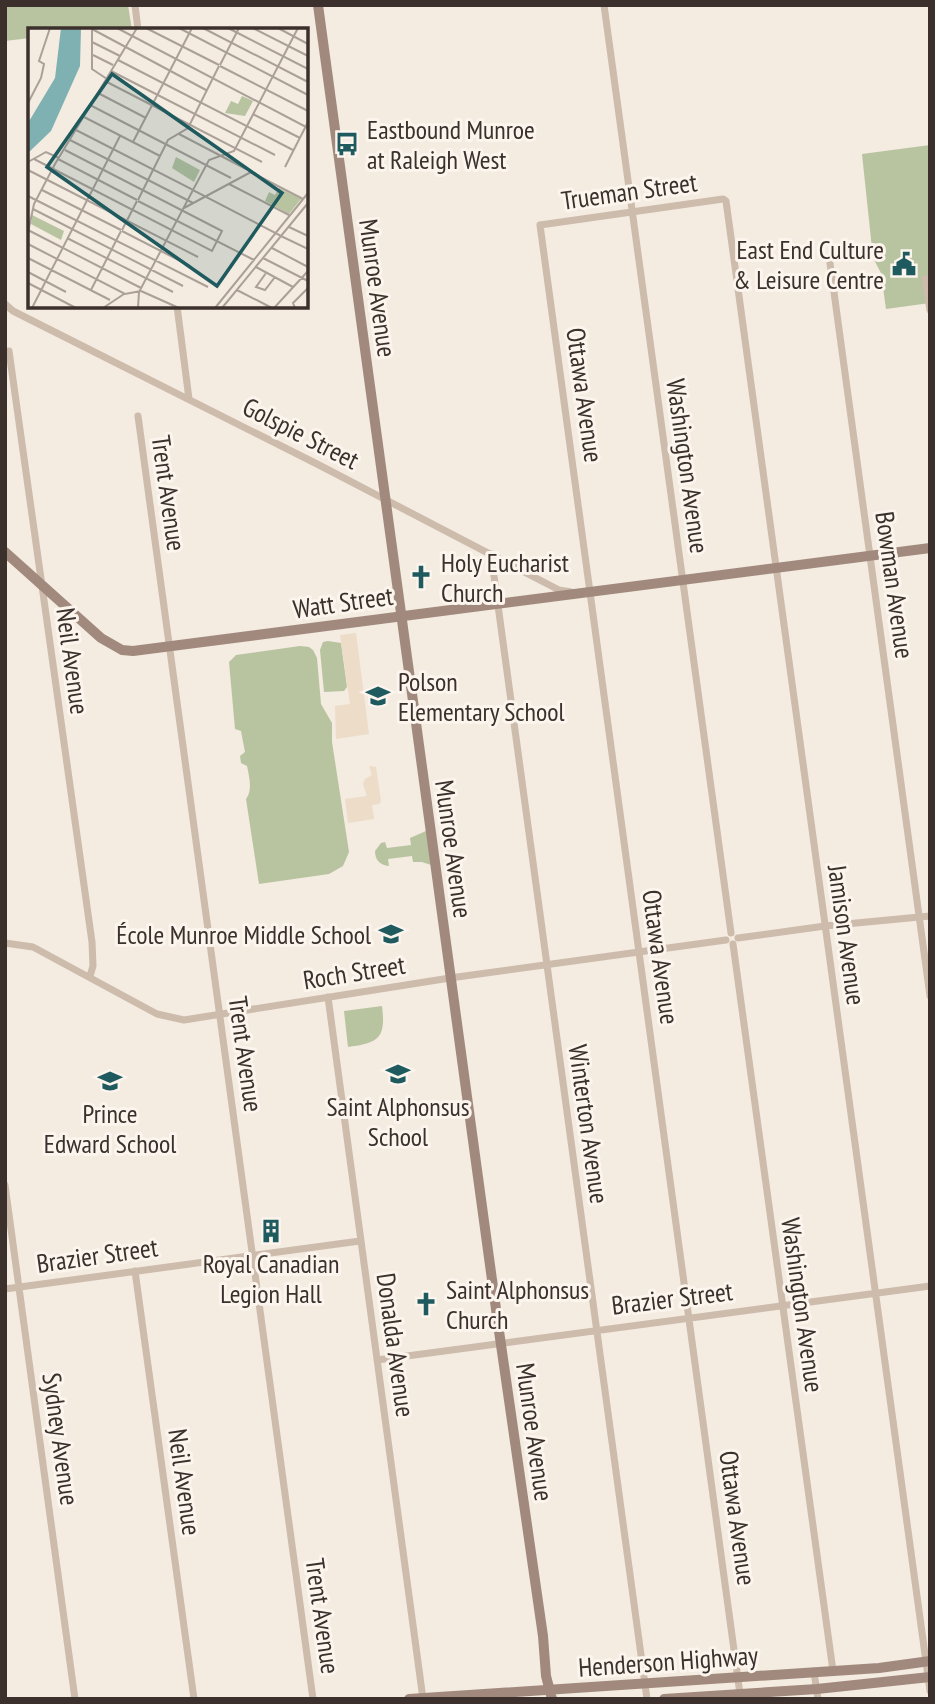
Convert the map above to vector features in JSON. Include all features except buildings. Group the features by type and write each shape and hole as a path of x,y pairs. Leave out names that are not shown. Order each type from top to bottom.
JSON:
{"main road":[{"name":"Munroe Avenue","path":"318,5 403,615 450,978 551,1694"},
{"name":"Watt Street","path":"5,552 112,646 134,651 930,548"},
{"name":"Henderson Highway","path":"409,1699 551,1694 928,1662"},
{"name":"Henderson Highway","path":"664,1699 740,1694 817,1694 929,1677"}],"street":[{"path":"135,5 138,28"},
{"name":"Washington Avenue","path":"604,5 833,1671"},
{"name":"Trueman Street","path":"540,225 723,199"},
{"name":"Jamison Avenue","path":"723,199 726,201 930,1691"},
{"name":"Ottawa Avenue","path":"540,225 740,1694"},
{"name":"Bowman Avenue","path":"830,263 930,996"},
{"path":"925,279 930,310"},
{"name":"Golspie Street","path":"5,304 13,311 559,590 579,593"},
{"path":"177,308 189,399"},
{"name":"Neil Avenue","path":"9,351 92,942 93,966 90,976"},
{"name":"Trent Avenue","path":"138,416 313,1699"},
{"name":"Winterton Avenue","path":"491,554 647,1699"},
{"name":"Roch Street","path":"5,943 33,947 157,1014 184,1020 450,978 825,926 930,916"},
{"name":"Donalda Avenue","path":"328,998 423,1698"},
{"name":"Sydney Avenue","path":"5,1185 75,1699"},
{"name":"Brazier Street","path":"5,1289 360,1241"},
{"name":"Neil Avenue","path":"135,1271 194,1699"},
{"name":"Brazier Street","path":"377,1360 930,1286"},
{"path":"814,1672 817,1694"}],"green space":[{"path":"5,5 128,5 132,28 28,28 28,38 5,41"},
{"path":"930,145 930,303 886,309 881,273 873,258 862,154"},
{"path":"323,642 341,643 347,687 344,691 324,692 320,650"},
{"path":"309,647 317,658 321,704 332,723 332,742 349,852 343,866 329,874 259,884 246,799 249,778 247,766 241,763 240,756 245,752 241,731 235,729 229,662 236,655"},
{"path":"426,831 431,865 413,862 412,856 388,859 389,866 377,859 375,851 381,843 385,842 387,848 411,845 410,838"},
{"path":"382,1006 383,1025 378,1037 367,1043 348,1047 344,1011"}],"shaded area":[{"path":"356,633 369,734 336,739 335,706 350,704 340,635"},
{"path":"369,766 376,767 381,801 372,805 374,819 348,823 345,799 367,796 363,784 365,779 372,775"}],"place":[{"name":"Eastbound Munroe at Raleigh West","path":"347,144"},
{"name":"East End Culture & Leisure Centre","path":"904,264"},
{"name":"Holy Eucharist Church","path":"421,577"},
{"name":"Polson Elementary School","path":"378,696"},
{"name":"École Munroe Middle School","path":"391,934"},
{"name":"Saint Alphonsus School","path":"398,1074"},
{"name":"Prince Edward School","path":"110,1081"},
{"name":"Royal Canadian Legion Hall","path":"271,1231"},
{"name":"Saint Alphonsus Church","path":"426,1304"}]}
